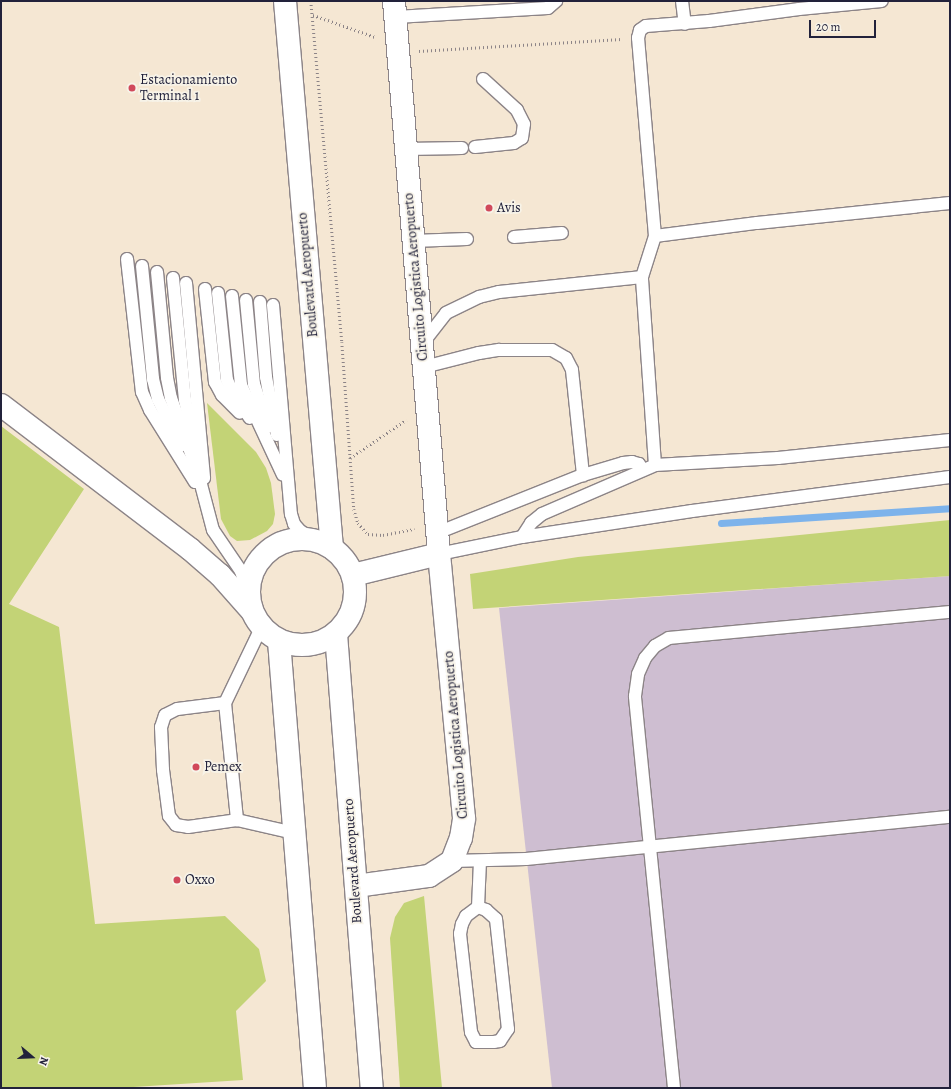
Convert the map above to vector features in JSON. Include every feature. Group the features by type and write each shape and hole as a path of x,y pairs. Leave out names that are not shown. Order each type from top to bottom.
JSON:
{"street":[{"name":"Boulevard Aeropuerto","path":"285,1 326,545"},
{"name":"Circuito Logistica Aeropuerto","path":"395,9 424,367 432,538 464,818 462,838 452,861"},
{"path":"1,405 190,549 220,575 254,611 279,641 293,646 308,646 323,642 336,634 346,622 353,607 355,591 353,575 344,560 326,545 307,539 294,539 281,543 270,550 258,562 251,577 254,611"},
{"path":"353,575 432,538"},
{"name":"Boulevard Aeropuerto","path":"336,634 372,1088"},
{"path":"279,641 315,1088"},
{"path":"356,886 429,876 452,861"}],"lane":[{"path":"395,9 548,8 556,1"},
{"path":"682,1 684,24"},
{"path":"655,465 642,277 655,236 639,34 646,26 684,24 799,9 882,1"},
{"path":"475,147 514,143 522,138 524,124 517,110 483,79"},
{"path":"406,149 462,148"},
{"path":"655,236 757,223 950,203"},
{"path":"514,237 562,233"},
{"path":"413,241 467,238"},
{"path":"127,259 142,392 150,410 197,485 207,509"},
{"path":"142,266 155,390 194,474 207,509"},
{"path":"158,272 167,378 171,398 198,473 213,530 242,571 254,611 225,703 237,820"},
{"path":"422,344 446,313 465,302 479,297 499,292 642,277"},
{"path":"173,278 185,400 207,509"},
{"path":"186,283 207,509"},
{"path":"204,289 214,382 222,395 263,437"},
{"path":"218,293 227,380 232,393 274,454"},
{"path":"232,296 241,385 284,476"},
{"path":"246,300 254,384 284,476"},
{"path":"260,302 266,377 289,499"},
{"path":"272,305 291,514 294,524 300,531 326,545"},
{"path":"424,367 479,353 499,350 552,350 566,358 572,370 583,475"},
{"path":"522,537 531,523 542,514 655,465 778,458 950,440"},
{"path":"432,538 583,475 628,462 639,464 643,470"},
{"path":"432,538 522,537 700,510 950,477"},
{"path":"674,1088 635,696 638,674 645,658 655,646 669,638 950,612"},
{"path":"225,703 176,708 165,715 161,727 163,770 169,816 176,825 188,827 237,820 294,833"},
{"path":"452,861 526,859 950,817"},
{"path":"478,907 480,861"},
{"path":"478,907 486,910 496,919 508,1029 500,1041 494,1042 476,1042 471,1032 460,934 462,924 466,916 478,907"}],"path":[{"path":"312,1 354,509 358,523 368,534 432,538"},
{"path":"313,15 387,42 398,52 639,34"},
{"path":"350,458 412,417"}],"shaded area":[{"path":"950,576 950,1088 552,1088 499,608"}],"green space":[{"path":"207,403 256,452 266,468 271,483 275,514 273,524 267,531 250,540 237,541 230,536 221,519"},
{"path":"1,426 84,489 9,604 59,627 95,924 225,916 259,949 266,981 236,1011 243,1080 118,1088 1,1088"},
{"path":"950,520 950,576 473,609 470,574 578,557"},
{"path":"424,896 442,1088 400,1088 390,938 395,917 404,903"}],"waterway":[{"path":"721,523 950,508"}],"place":[{"name":"Estacionamiento Terminal 1","path":"132,88"},
{"name":"Avis","path":"489,208"},
{"name":"Pemex","path":"196,767"},
{"name":"Oxxo","path":"177,880"}]}
